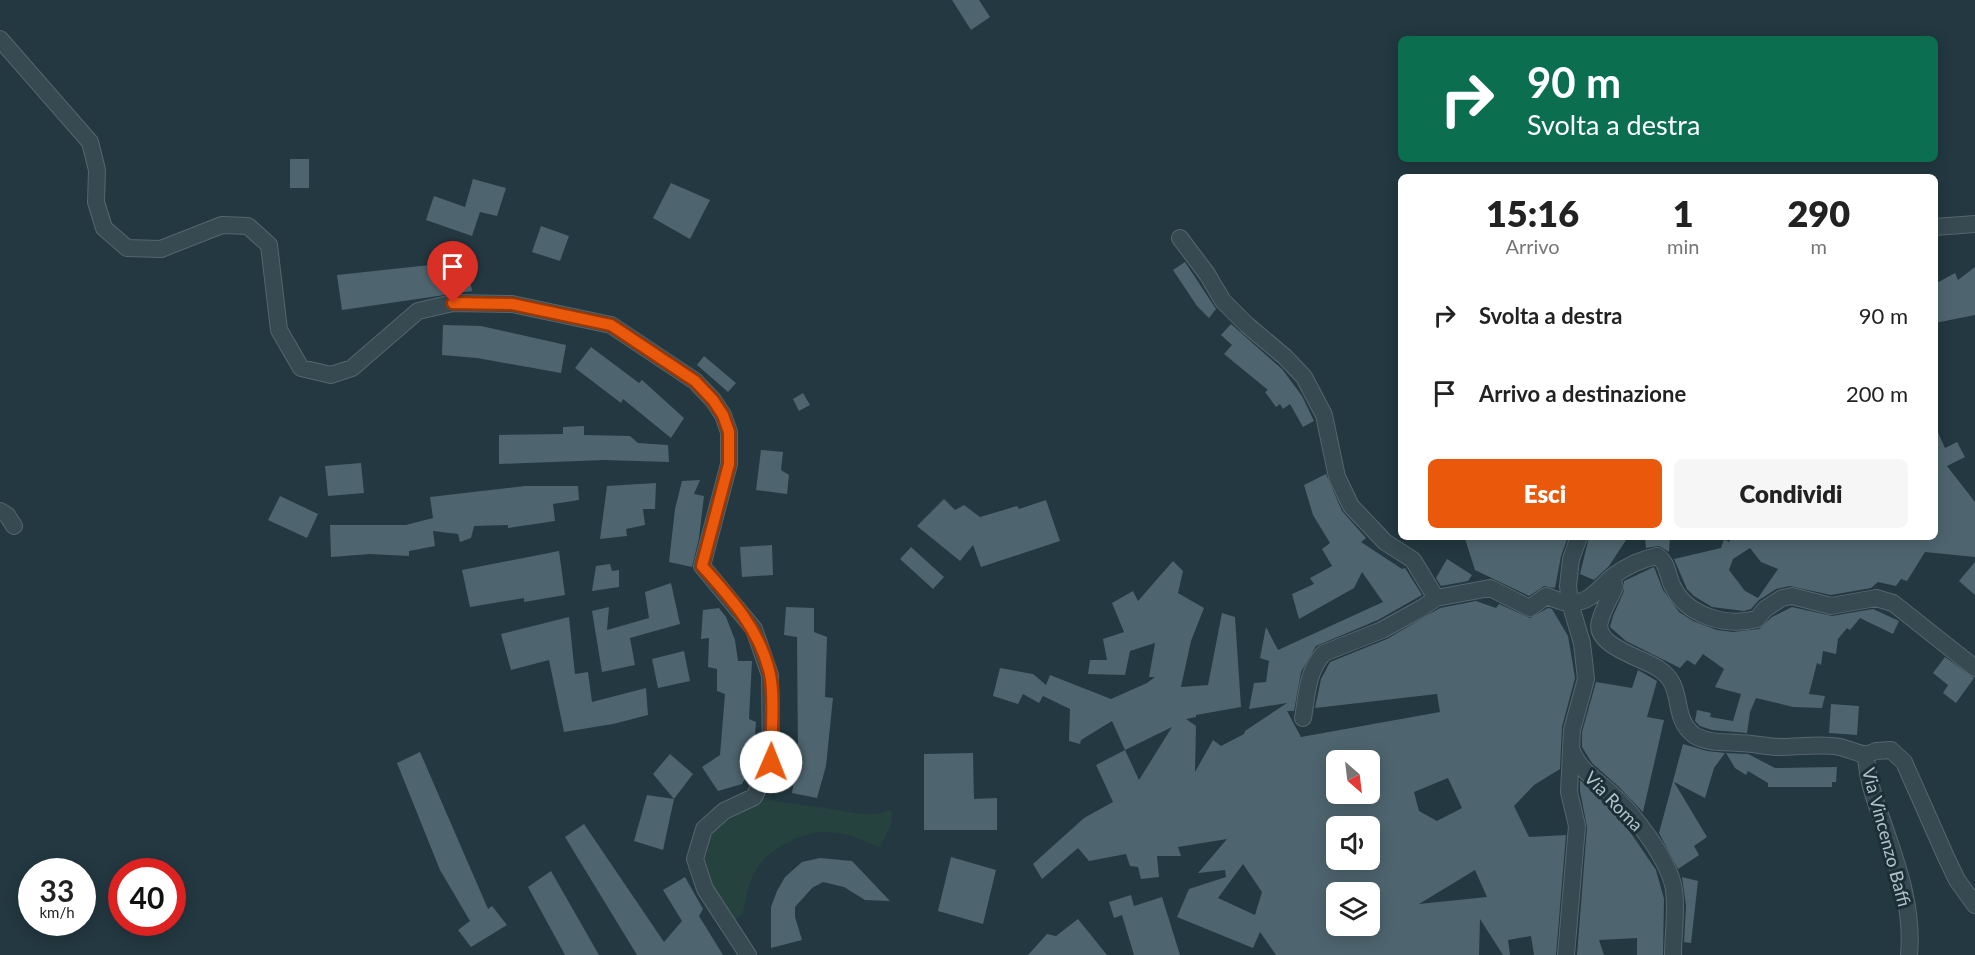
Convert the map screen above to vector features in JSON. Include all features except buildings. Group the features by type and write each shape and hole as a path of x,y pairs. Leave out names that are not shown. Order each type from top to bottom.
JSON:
{"street":[{"path":"0,39 90,142 97,170 96,202 104,228 127,248 160,249 222,225 248,226 269,245 279,330 302,368 331,375 352,368 418,311 453,303 512,304 611,325 695,381 713,400 723,415 729,432 729,464 702,566 754,629 770,675 771,762 754,797 724,811 704,829 695,859 705,889 748,955"},
{"path":"1938,227 1975,224"},
{"path":"1180,238 1207,274 1222,301 1246,325 1286,357 1304,377 1324,415 1337,477 1351,506 1384,542 1413,560 1436,598"},
{"path":"0,511 7,515 14,526"},
{"path":"1566,955 1577,833 1577,819 1569,792 1574,718 1586,677 1582,643 1569,594 1571,559 1578,540"},
{"path":"1303,718 1309,679 1318,659 1324,653 1382,630 1436,598 1490,588 1530,608 1546,596 1569,594 1592,597 1612,577 1641,559 1657,556 1663,560 1680,600 1694,609 1730,623 1757,619 1765,609 1782,598 1792,596 1831,606 1876,598 1893,603 1975,668"},
{"name":"Via Vincenzo Baffi","path":"1612,577 1615,587 1600,620 1600,633 1606,641 1631,656 1658,667 1670,676 1675,684 1681,717 1687,729 1697,737 1721,742 1777,747 1838,747 1871,753 1869,780 1904,888 1911,929 1909,955"},
{"path":"1871,753 1890,750 1904,762 1954,872 1975,905"},
{"name":"Via Roma","path":"1572,751 1585,772 1612,794 1646,833 1672,879 1675,893 1673,952"}],"green space":[{"path":"754,797 858,813 874,814 891,810 892,822 880,848 855,837 820,832 808,834 778,848 757,868 747,891 743,914 728,925 695,859 704,829"}],"route":[{"path":"453,303 512,304 611,325 695,381 713,400 723,415 729,432 729,464 702,566 754,629 770,675 771,762"}]}
